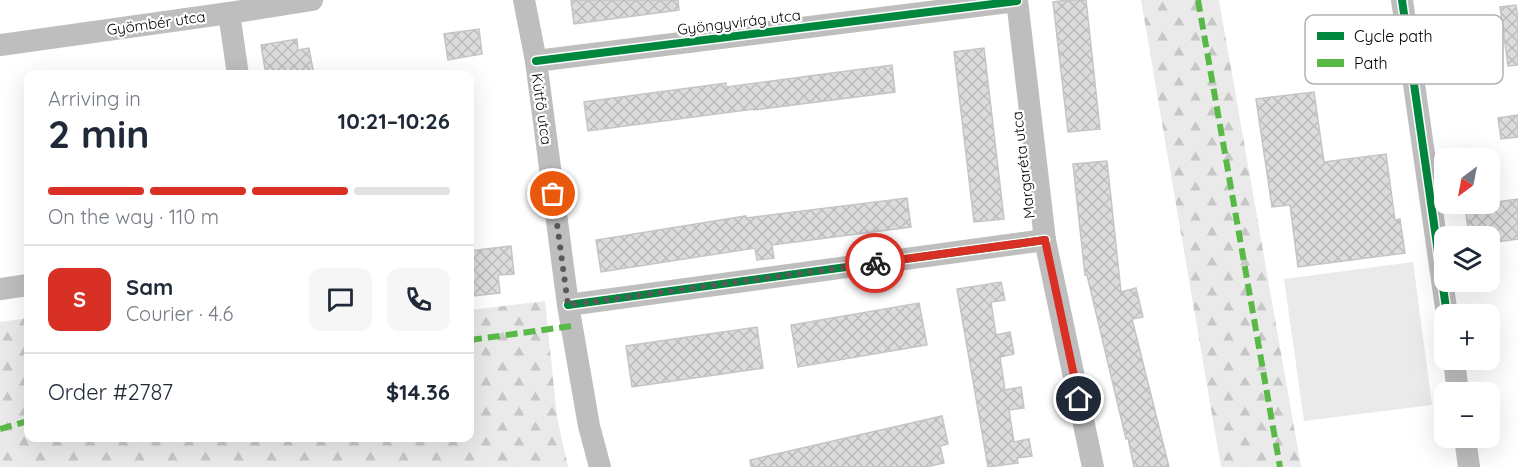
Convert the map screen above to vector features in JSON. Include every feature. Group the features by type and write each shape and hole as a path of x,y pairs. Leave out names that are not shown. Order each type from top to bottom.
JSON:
{"street":[{"name":"Gyömbér utca","path":"0,45 312,0"},
{"name":"Kútfő utca","path":"524,0 536,61 568,305 589,426 600,467"},
{"path":"1402,0 1404,15"},
{"name":"Gyöngyvirág utca","path":"536,61 1017,1"},
{"name":"Margaréta utca","path":"1017,1 1045,240 1093,467"},
{"path":"229,13 237,70"},
{"path":"1414,84 1445,304"},
{"path":"568,305 1045,240"},
{"path":"0,289 24,286"},
{"path":"1466,448 1469,467"}],"green space":[{"path":"1141,0 1219,0 1301,467 1221,467"},
{"path":"1413,262 1432,405 1304,421 1284,279"},
{"path":"545,301 557,417 568,467 0,467 0,322 24,319 24,442 474,442 474,310"}],"building":[{"path":"571,0 678,0 679,10 574,24"},
{"path":"1086,0 1100,129 1068,132 1053,2"},
{"path":"1516,5 1518,65 1508,66 1503,15 1500,7"},
{"path":"479,29 482,54 448,60 444,34"},
{"path":"297,39 298,50 309,48 313,70 265,70 261,45"},
{"path":"984,48 1004,219 974,222 954,52"},
{"path":"892,65 895,92 588,131 584,102 726,83 726,87"},
{"path":"1314,92 1324,162 1386,154 1395,220 1400,219 1405,253 1298,267 1290,205 1272,207 1256,99"},
{"path":"1518,115 1518,137 1501,139 1498,118"},
{"path":"1107,161 1121,292 1136,288 1143,317 1132,319 1169,467 1134,467 1087,275 1085,275 1073,164"},
{"path":"907,198 911,227 772,245 774,258 757,260 755,248 601,272 596,240 746,216 746,218"},
{"path":"1518,199 1518,239 1500,242 1500,226 1468,226 1466,214 1500,214 1500,202"},
{"path":"511,246 514,274 498,275 500,293 474,296 474,251"},
{"path":"1001,282 1005,300 991,302 996,335 1010,332 1014,354 1000,357 1005,390 1021,387 1024,408 1009,410 1014,442 1029,439 1032,456 1017,458 1018,463 988,467 957,289"},
{"path":"919,303 927,345 798,367 791,325"},
{"path":"757,327 763,368 632,387 626,346"},
{"path":"942,416 948,444 940,446 944,463 926,467 751,467 750,460"}],"marked path":[{"path":"1198,0 1280,467"},
{"path":"474,339 572,326"},
{"path":"0,429 24,422"}],"cycle path":[{"path":"1402,0 1404,15"},
{"path":"536,61 1017,1"},
{"path":"1414,84 1445,304"},
{"path":"568,305 1045,240"}],"way so far":[{"path":"553,194 568,305 875,263"}],"route":[{"path":"875,263 1045,240 1079,399"}]}
